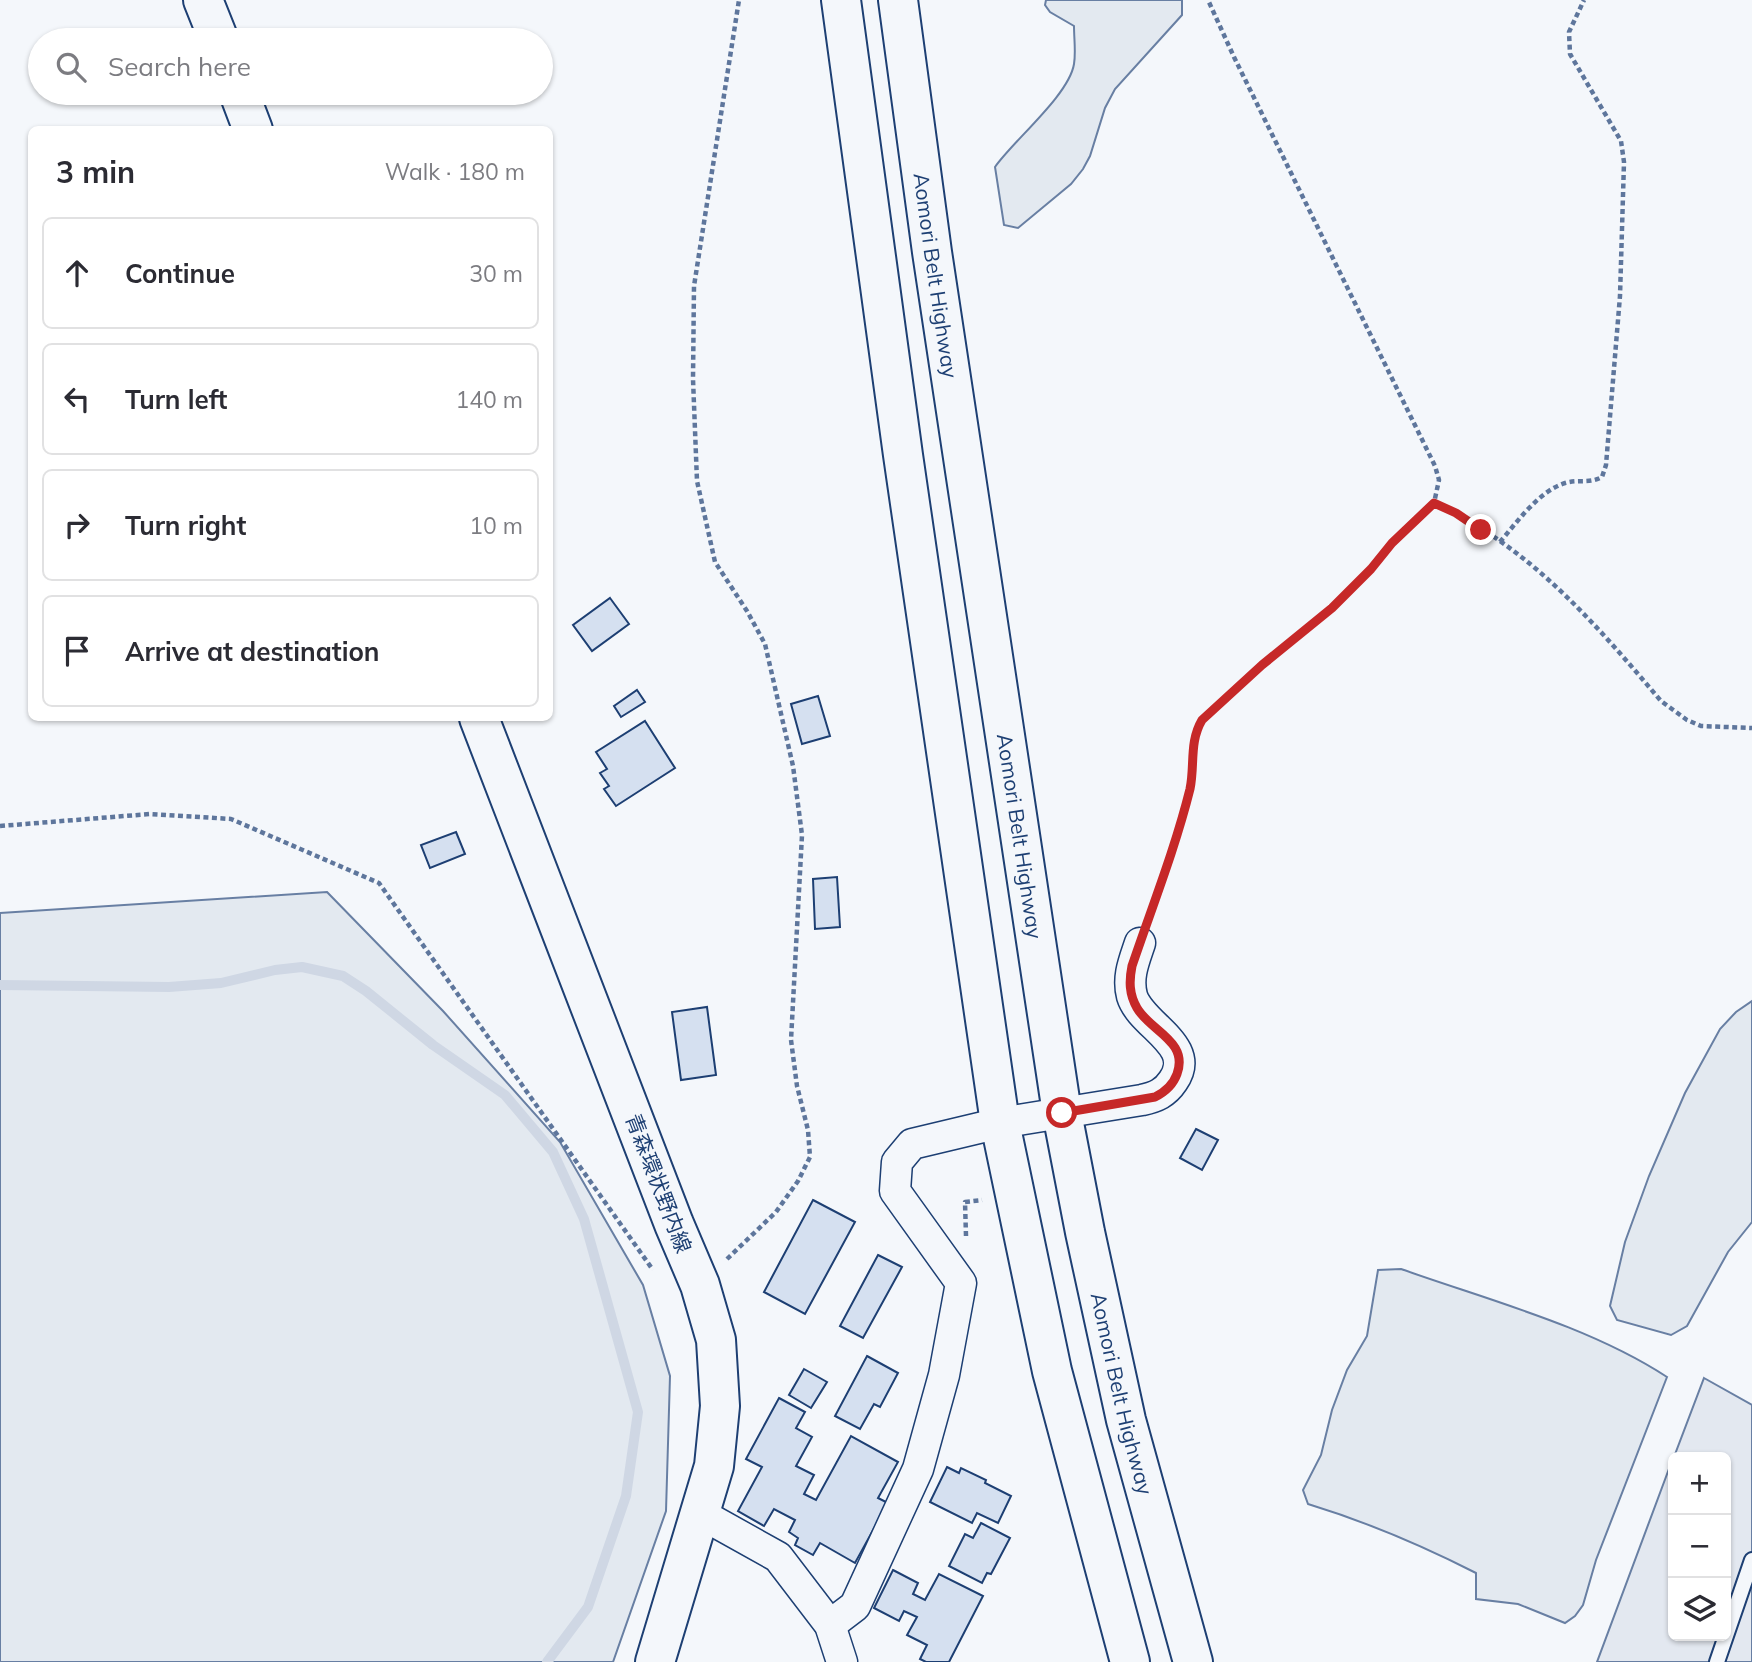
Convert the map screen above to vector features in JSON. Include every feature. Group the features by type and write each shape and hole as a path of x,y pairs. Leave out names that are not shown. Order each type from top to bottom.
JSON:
{"main road":[{"path":"203,0 214,28"},
{"path":"841,0 902,455 1000,1123 1052,1371 1130,1662"},
{"name":"Aomori Belt Highway","path":"898,0 932,252 1062,1113 1126,1420 1193,1662"},
{"path":"244,105 251,126"},
{"name":"青森環状野内線","path":"480,721 700,1285 716,1340 720,1406 714,1466 655,1662"}],"street":[{"path":"830,1625 855,1606 918,1469 944,1375 961,1283 895,1191 897,1162 912,1144 1000,1123 1155,1097 1163,1093 1176,1077 1179,1067 1171,1041 1138,1009 1133,998 1129,983 1140,943"},
{"path":"701,1514 778,1558 830,1625 842,1662"}],"lane":[{"path":"1717,1662 1752,1560"}],"path":[{"path":"700,1285 776,1212 798,1181 810,1157 808,1130 797,1086 791,1040 802,835 793,765 765,644 715,562 697,481 693,379 694,286 739,0"},
{"path":"1140,943 1190,787 1193,745 1202,720 1262,665 1332,608 1371,569 1392,543 1434,503 1439,480 1435,466 1208,0"},
{"path":"1500,542 1545,495 1565,483 1593,482 1602,477 1606,465 1620,296 1623,162 1621,141 1570,54 1569,32 1584,0"},
{"path":"1434,503 1456,513 1500,542 1566,594 1661,701 1675,712 1700,726 1752,728"},
{"path":"0,826 150,814 231,819 379,883 658,1278"}],"shaded area":[{"path":"1046,0 1182,0 1182,15 1115,89 1105,108 1090,156 1083,169 1071,184 1018,228 1004,225 995,167 1052,103 1070,76 1075,59 1074,26 1050,12 1045,5"},
{"path":"327,892 443,1011 560,1142 643,1285 670,1376 666,1511 613,1662 0,1662 0,913"},
{"path":"1752,1001 1752,1222 1728,1252 1687,1326 1671,1335 1617,1320 1610,1306 1625,1242 1649,1176 1685,1093 1720,1029 1736,1012"},
{"path":"1401,1269 1571,1329 1637,1359 1667,1377 1596,1560 1583,1605 1575,1616 1565,1623 1518,1604 1476,1599 1476,1573 1394,1535 1308,1504 1303,1490 1321,1455 1332,1410 1347,1370 1367,1336 1378,1270"},
{"path":"1704,1378 1752,1405 1752,1662 1597,1662 1668,1471 1668,1641 1731,1641 1731,1452 1676,1452"}],"building":[{"path":"610,598 629,624 592,651 573,625"},
{"path":"637,690 645,702 621,717 614,706"},
{"path":"818,696 830,736 802,744 791,704"},
{"path":"645,721 675,768 616,806 604,789 609,786 600,773 607,769 596,752"},
{"path":"456,832 465,854 430,868 421,845"},
{"path":"837,877 840,927 815,929 813,879"},
{"path":"707,1007 716,1075 681,1080 672,1012"},
{"path":"1196,1129 1218,1140 1202,1170 1180,1158"},
{"path":"813,1200 855,1222 805,1314 764,1292"},
{"path":"878,1255 902,1267 863,1338 840,1326"},
{"path":"867,1356 898,1373 880,1407 874,1404 860,1429 835,1416"},
{"path":"804,1369 827,1382 811,1408 789,1395"},
{"path":"779,1398 805,1412 796,1428 812,1437 796,1466 814,1475 804,1494 816,1500 851,1436 898,1462 878,1498 888,1503 855,1563 820,1543 813,1555 795,1545 798,1538 789,1532 795,1520 774,1509 764,1526 738,1511 762,1467 746,1459"},
{"path":"947,1467 959,1473 961,1468 1011,1496 998,1523 977,1513 972,1523 930,1502"},
{"path":"981,1523 1010,1538 991,1574 987,1573 982,1583 949,1566 965,1534 973,1538"},
{"path":"893,1570 918,1583 913,1594 925,1600 939,1574 983,1596 949,1662 926,1662 920,1659 927,1645 907,1635 917,1617 904,1611 899,1621 874,1608"}],"waterway":[{"path":"0,985 169,987 221,983 275,970 302,967 343,976 433,1045 505,1095 553,1152 584,1219 638,1412 626,1496 588,1607 547,1662"}],"route":[{"path":"1062,1113 1155,1097 1163,1093 1176,1077 1179,1058 1175,1048 1138,1009 1129,983 1132,966 1190,787 1193,745 1202,720 1262,665 1355,587 1392,543 1434,503 1456,513 1481,530"}]}
